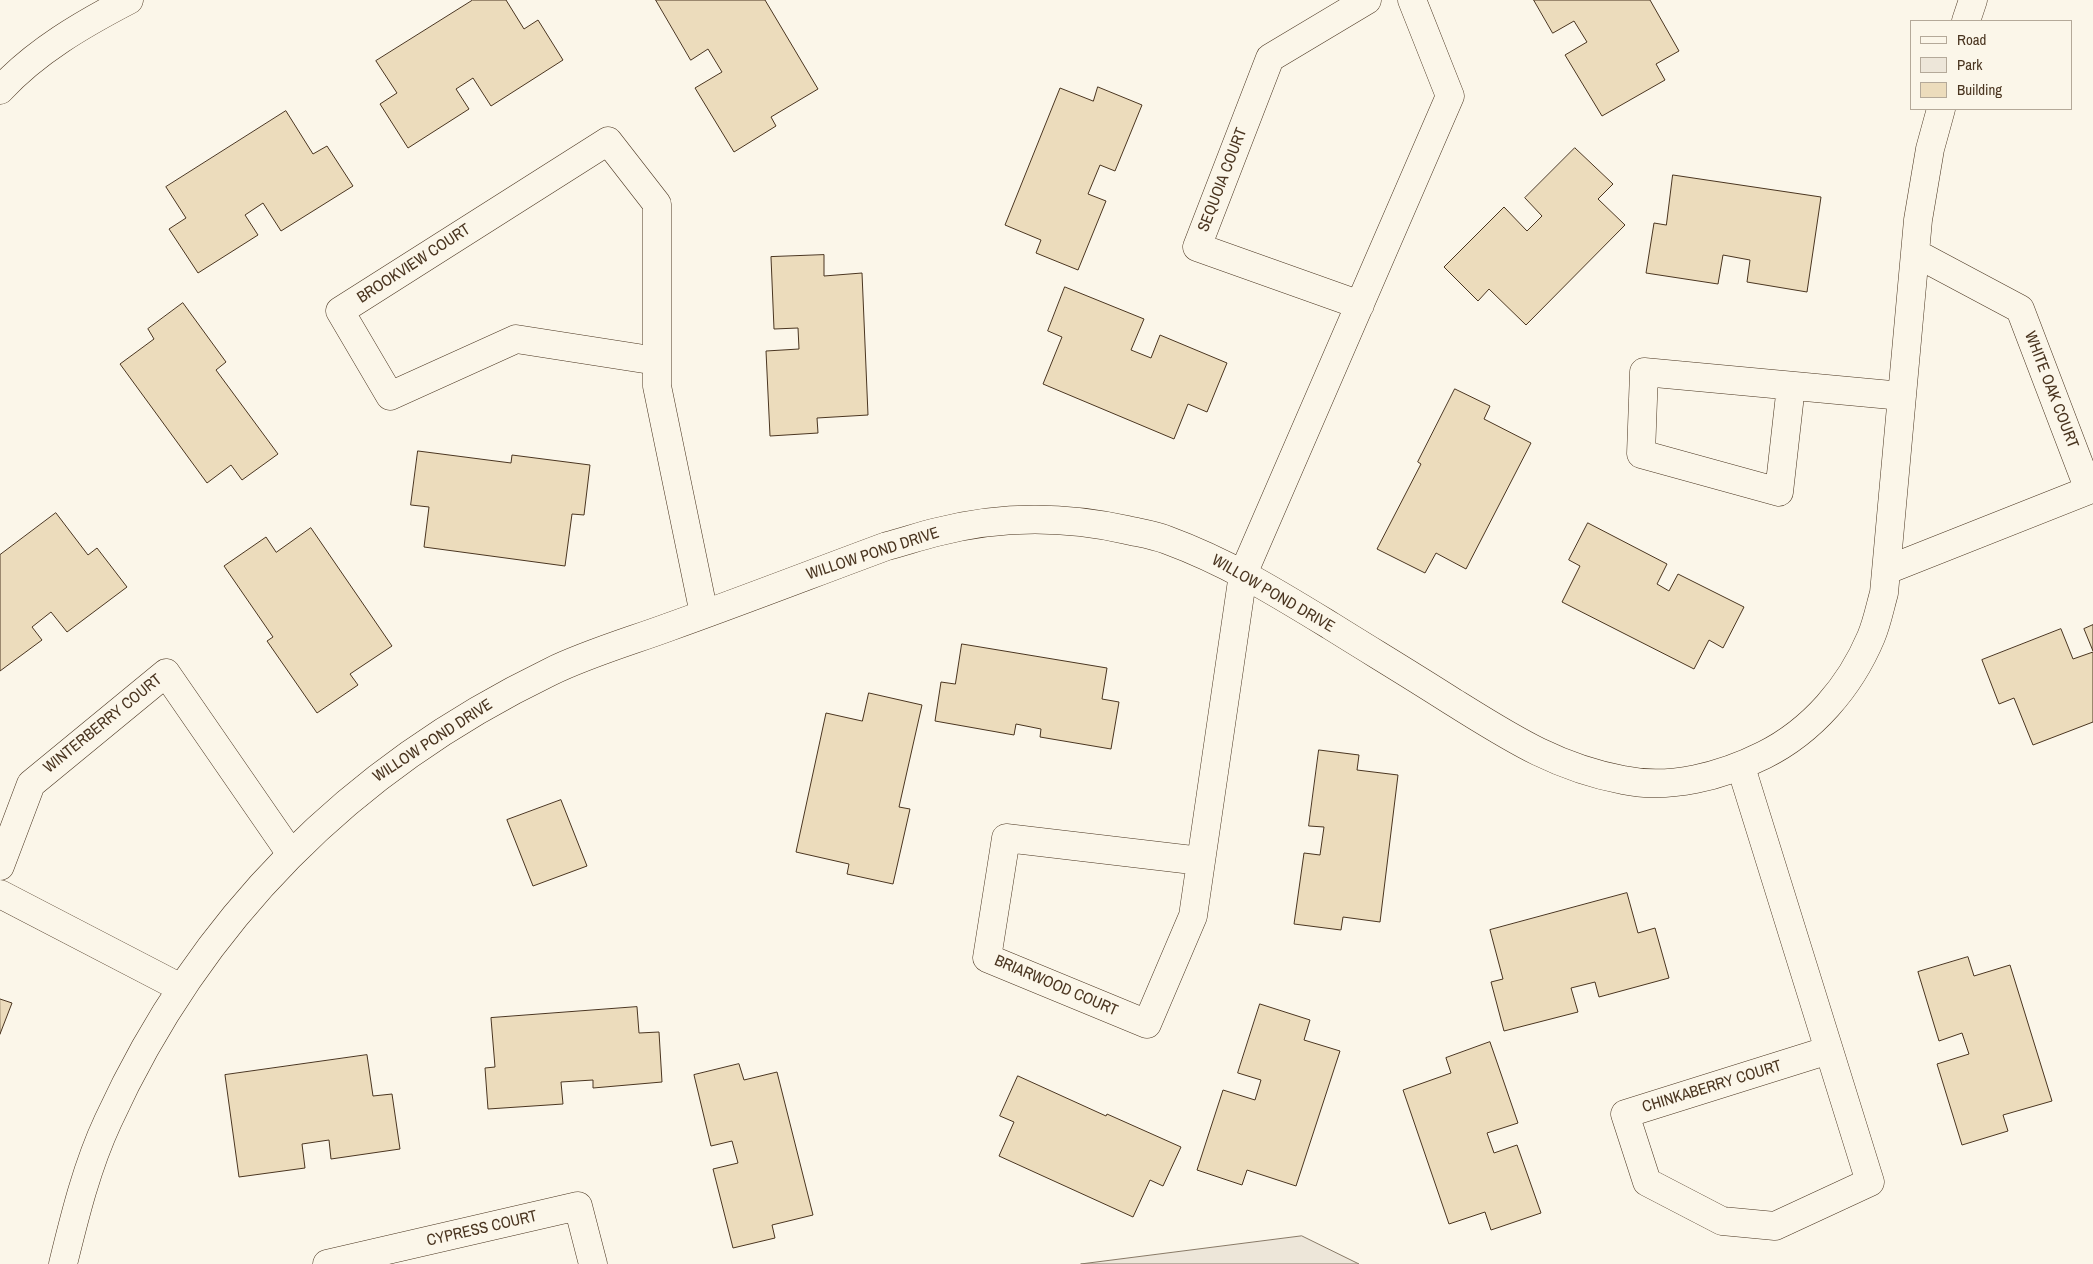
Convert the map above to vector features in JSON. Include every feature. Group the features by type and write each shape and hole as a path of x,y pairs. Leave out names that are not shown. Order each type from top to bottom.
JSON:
{"street":[{"path":"0,90 50,48 85,23 129,0"},
{"name":"SEQUOIA COURT","path":"1360,305 1197,247 1270,58 1367,0"},
{"path":"1243,574 1450,96 1412,0"},
{"path":"1966,20 1973,0"},
{"path":"1791,386 1779,492 1641,454 1644,372 1902,396 1918,220 1930,150 1941,110"},
{"name":"BROOKVIEW COURT","path":"657,360 516,339 390,396 340,311 608,141 657,204 657,360 657,386 704,614"},
{"name":"WHITE OAK COURT","path":"1887,570 2089,490 2020,308 1915,253"},
{"name":"WILLOW POND DRIVE","path":"63,1264 80,1195 107,1123 141,1053 181,988 248,898 318,826 384,771 472,712 552,670 887,546 938,531 991,522 1044,520 1094,523 1164,538 1224,563 1522,744 1570,767 1626,781 1671,782 1716,775 1741,767 1782,746 1818,717 1851,676 1872,636 1884,593 1887,570 1902,396"},
{"name":"BRIARWOOD COURT","path":"1201,861 1006,838 987,958 1147,1024 1193,916 1243,574"},
{"name":"WINTERBERRY COURT","path":"0,866 31,784 166,673 291,854"},
{"name":"CHINKABERRY COURT","path":"1741,767 1829,1050 1870,1182 1774,1226 1722,1221 1647,1182 1625,1114 1829,1050"},
{"path":"0,894 181,988"},
{"name":"CYPRESS COURT","path":"327,1264 578,1206 593,1264"}],"green space":[{"path":"1302,1236 1359,1264 1081,1264"}],"building":[{"path":"473,0 506,0 524,29 538,20 563,60 491,106 473,78 456,89 469,109 408,148 380,104 397,93 376,61"},
{"path":"656,0 765,0 818,89 771,117 776,126 734,152 695,88 722,72 708,49 691,60"},
{"path":"1534,0 1650,0 1679,51 1656,64 1665,80 1602,116 1565,55 1587,42 1574,21 1553,33"},
{"path":"1098,87 1142,105 1115,171 1100,165 1088,194 1106,201 1078,270 1036,253 1041,240 1005,225 1060,88 1093,101"},
{"path":"286,111 313,154 327,146 353,186 281,231 263,203 245,215 258,235 198,273 169,229 186,218 166,187"},
{"path":"1575,148 1613,184 1598,199 1625,225 1526,325 1489,289 1478,301 1444,267 1504,207 1527,231 1542,216 1525,198"},
{"path":"1673,175 1821,197 1807,292 1747,282 1750,260 1723,255 1718,284 1646,273 1654,223 1666,225"},
{"path":"824,255 824,276 862,273 868,415 817,418 818,433 770,436 766,351 799,349 798,328 774,329 771,257"},
{"path":"1065,287 1144,319 1131,350 1151,358 1160,335 1227,363 1207,412 1188,404 1174,439 1043,384 1062,337 1048,331"},
{"path":"183,303 226,362 216,370 278,454 242,480 231,465 207,483 120,364 154,339 148,329"},
{"path":"1455,389 1490,406 1484,419 1531,443 1466,569 1436,553 1425,573 1377,549 1421,464 1418,462"},
{"path":"418,451 511,463 512,455 590,465 584,515 572,514 565,566 424,547 429,507 411,505"},
{"path":"56,513 88,555 97,548 127,587 67,632 51,612 32,627 42,640 0,671 0,555"},
{"path":"1588,523 1667,564 1657,584 1669,591 1678,574 1744,607 1723,648 1709,640 1694,669 1562,602 1580,566 1569,560"},
{"path":"311,528 392,646 350,674 358,685 317,713 267,641 273,637 224,566 266,537 276,552"},
{"path":"2093,625 2093,651 2084,629"},
{"path":"2061,629 2073,659 2093,652 2093,722 2033,745 2014,698 1999,704 1982,660"},
{"path":"962,644 1107,668 1102,699 1119,702 1111,749 1040,737 1041,729 1016,724 1014,735 935,721 941,682 955,684"},
{"path":"869,693 922,705 899,807 910,809 893,884 847,874 849,864 796,852 826,713 862,721"},
{"path":"1319,750 1359,755 1357,770 1398,775 1380,922 1343,917 1341,930 1294,924 1304,853 1320,855 1324,827 1309,826"},
{"path":"561,800 587,866 533,886 507,820"},
{"path":"1627,893 1638,933 1655,928 1669,978 1599,997 1595,982 1571,988 1578,1012 1504,1031 1491,982 1503,979 1490,930"},
{"path":"1968,957 1974,976 2010,965 2052,1101 2003,1115 2008,1131 1962,1145 1937,1064 1969,1054 1962,1033 1939,1041 1918,972"},
{"path":"0,999 12,1003 0,1034"},
{"path":"1260,1004 1310,1020 1304,1040 1340,1051 1296,1186 1247,1170 1242,1185 1197,1170 1223,1090 1255,1100 1261,1080 1238,1073"},
{"path":"637,1007 639,1033 659,1032 662,1082 593,1088 593,1080 561,1082 563,1104 488,1109 485,1068 495,1067 491,1018"},
{"path":"1490,1042 1518,1123 1487,1133 1494,1153 1517,1145 1541,1213 1491,1230 1485,1212 1449,1224 1403,1090 1451,1073 1446,1058"},
{"path":"367,1055 373,1096 392,1094 400,1149 331,1159 329,1140 302,1144 305,1168 239,1177 225,1075"},
{"path":"739,1064 744,1080 777,1072 813,1215 772,1225 775,1238 733,1248 713,1169 738,1163 732,1141 711,1146 694,1075"},
{"path":"1018,1076 1106,1116 1107,1114 1181,1147 1163,1186 1150,1180 1133,1217 999,1156 1014,1122 1000,1116"}]}
